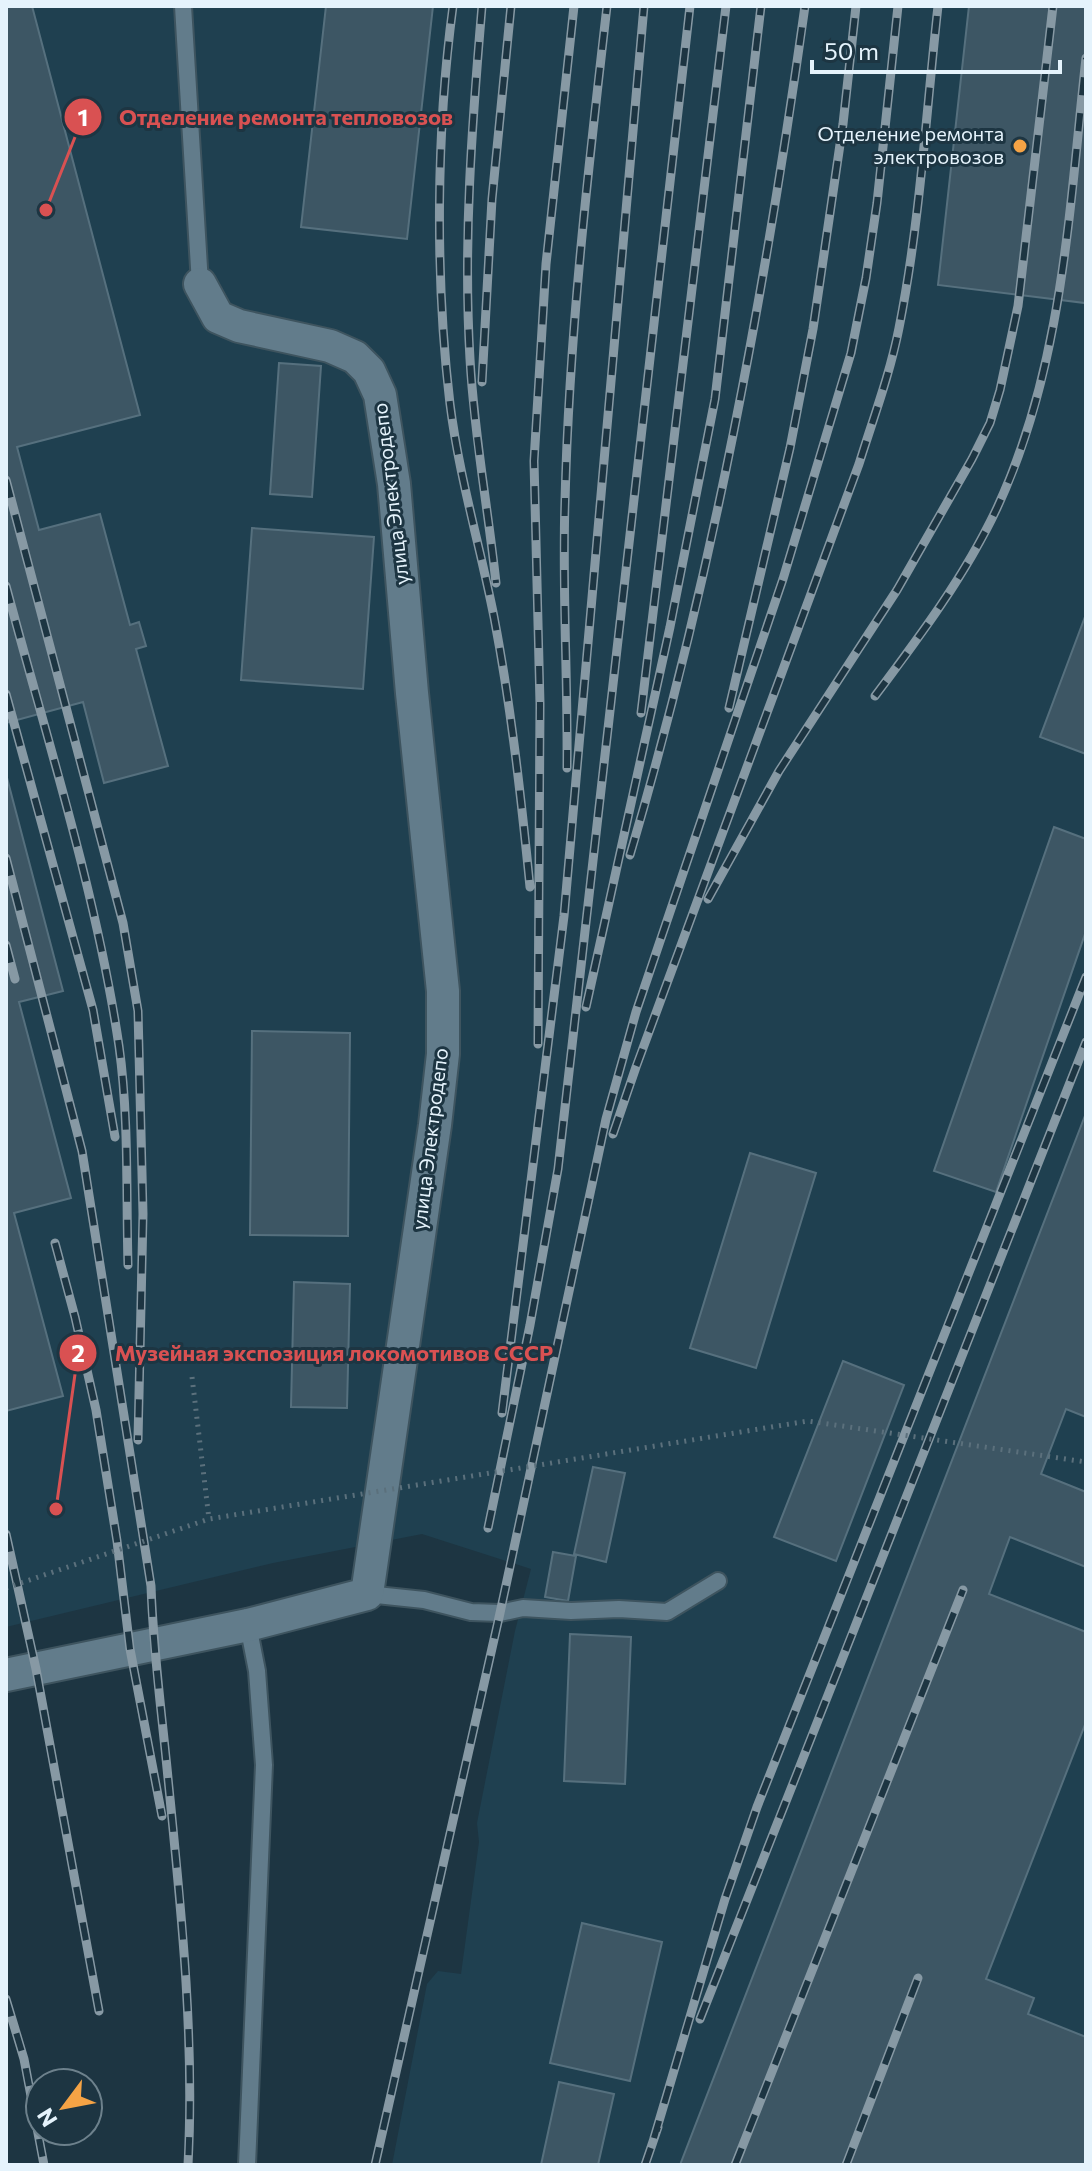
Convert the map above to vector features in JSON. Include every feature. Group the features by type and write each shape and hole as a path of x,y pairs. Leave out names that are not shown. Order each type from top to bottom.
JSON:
{"street":[{"name":"улица Электродепо","path":"200,284 218,317 239,326 330,346 355,357 369,371 380,395 394,484 413,708 443,991 443,1054 367,1594"},
{"path":"6,1675 248,1625 367,1594"}],"lane":[{"path":"183,6 200,284"},
{"path":"367,1594 424,1600 471,1612 500,1613 523,1608 667,1612 718,1581"},
{"path":"247,2165 264,1765 257,1671 248,1625"}],"path":[{"path":"192,1377 209,1519"},
{"path":"6,1588 209,1519 808,1421 1086,1462"}],"shaded area":[{"path":"6,6 1086,6 1086,2165 392,2165 427,1984 438,1971 461,1974 479,1842 477,1823 515,1631 531,1569 422,1534 273,1563 6,1627"}],"building":[{"path":"6,6 32,6 140,415 17,447 39,530 100,514 130,625 139,622 146,646 136,649 168,766 104,783 83,702 6,723"},
{"path":"326,6 433,6 407,239 301,227"},
{"name":"Отделение ремонта электровозов","path":"969,6 1086,6 1085,303 938,285"},
{"path":"279,363 321,366 312,497 270,494"},
{"path":"252,528 374,537 363,689 241,680"},
{"path":"1086,614 1086,754 1040,737"},
{"path":"6,774 63,991 19,1002 71,1198 14,1213 63,1396 6,1411"},
{"path":"1054,827 1086,839 1086,931 996,1192 934,1171"},
{"path":"252,1031 350,1033 348,1236 250,1235"},
{"path":"1086,1113 1086,1417 1066,1409 1041,1474 1086,1492 1086,1567 1010,1537 989,1594 1086,1632 1086,1722 986,1979 1034,1998 1028,2014 1086,2037 1086,2165 680,2165"},
{"path":"750,1153 816,1173 756,1368 690,1348"},
{"path":"294,1282 350,1284 347,1408 291,1407"},
{"path":"843,1361 904,1385 836,1561 774,1537"},
{"path":"593,1467 625,1473 606,1562 574,1554"},
{"path":"553,1552 576,1556 568,1601 545,1597"},
{"path":"570,1634 631,1637 625,1784 564,1781"},
{"path":"582,1923 662,1942 630,2081 550,2063"},
{"path":"559,2082 614,2094 598,2165 541,2165"}],"railway":[{"path":"453,6 441,154 440,256 445,356 459,458 506,684 530,887"},
{"path":"482,6 470,182 468,315 475,415 496,583"},
{"path":"482,382 492,199 511,6"},
{"path":"538,1044 540,704 534,461 546,264 574,6"},
{"path":"567,768 564,568 567,439 580,253 607,6"},
{"path":"502,1413 564,916 644,6"},
{"path":"488,1528 558,1169 690,6"},
{"path":"641,713 726,6"},
{"path":"586,1007 670,627 715,399 761,6"},
{"path":"630,855 686,646 733,434 754,327 805,6"},
{"path":"729,708 790,448 813,329 843,124 856,6"},
{"path":"375,2165 500,1613 606,1119 636,1012 783,579 851,353 877,203 898,6"},
{"path":"613,1134 859,464 886,379 899,328 912,248 938,6"},
{"path":"708,899 779,771 897,590 990,423 1018,306 1053,6"},
{"path":"875,696 971,558 997,508 1019,454 1050,343 1060,287 1086,58"},
{"path":"6,480 123,923 138,1011 143,1214 138,1440"},
{"path":"6,586 84,872 109,988 124,1100 128,1265"},
{"path":"6,694 93,1010 115,1137"},
{"path":"6,858 82,1151 151,1586 185,1966 190,2066 188,2165"},
{"path":"6,945 15,979"},
{"path":"654,2138 725,1899 757,1807 1086,977"},
{"path":"700,2019 1086,1042"},
{"path":"55,1243 96,1410 130,1649 162,1816"},
{"path":"6,1534 36,1669 99,2011"},
{"path":"735,2165 963,1590"},
{"path":"846,2165 918,1978"},
{"path":"6,1999 24,2059 44,2165"},
{"path":"645,2165 658,2127"}],"place":[{"name":"Отделение ремонта электровозов","path":"1020,146"},
{"name":"Отделение ремонта тепловозов","path":"46,210"},
{"name":"Музейная экспозиция локомотивов СССР","path":"56,1509"}]}
